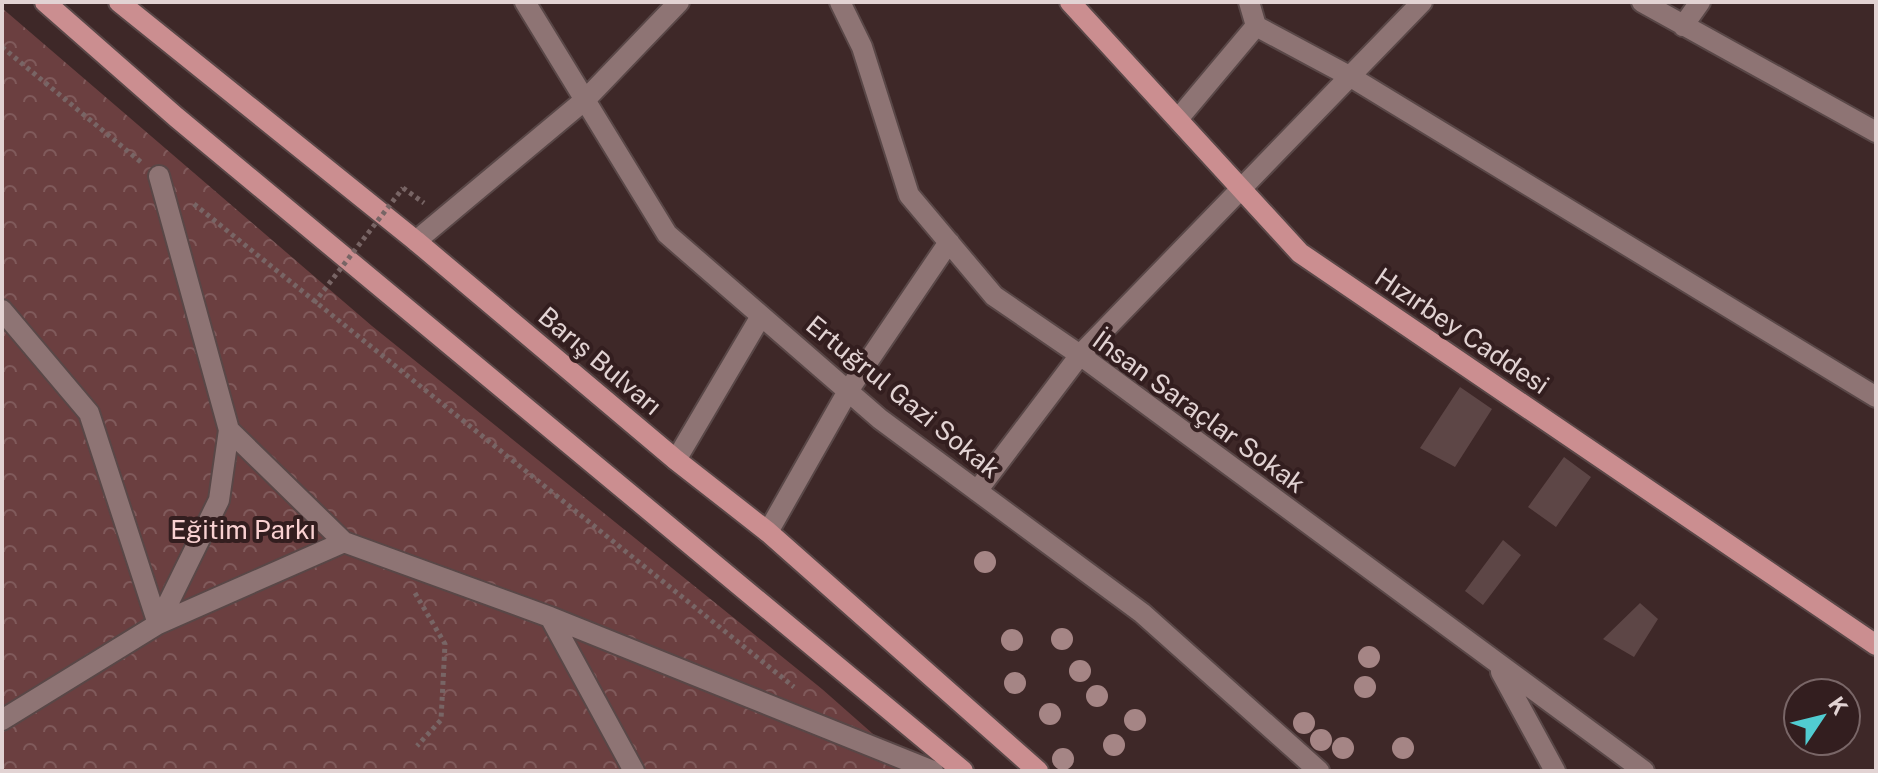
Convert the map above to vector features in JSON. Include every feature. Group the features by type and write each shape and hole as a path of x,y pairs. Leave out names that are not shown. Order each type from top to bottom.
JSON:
{"main road":[{"path":"45,2 176,117 963,771"},
{"name":"Barış Bulvarı","path":"119,2 416,241 676,460 768,532 1038,771"},
{"name":"Hızırbey Caddesi","path":"1070,2 1300,253 1876,645"}],"street":[{"name":"Ertuğrul Gazi Sokak","path":"525,2 667,234 880,419 1142,613 1319,771"},
{"path":"416,241 586,99 679,2"},
{"name":"İhsan Saraçlar Sokak","path":"840,2 862,47 909,195 994,296 1080,355 1644,771"},
{"path":"1249,2 1256,26 1351,77 1876,397"},
{"path":"977,491 1080,355 1422,2"},
{"path":"1642,2 1876,132"},
{"path":"1683,26 1700,2"},
{"path":"1178,119 1256,26"},
{"path":"158,624 219,500 229,430 159,176"},
{"path":"768,532 848,391 949,242"},
{"path":"2,310 89,413 158,624"},
{"path":"676,460 761,316"},
{"path":"229,430 344,542 550,617 933,771"},
{"path":"2,720 158,624 344,542"},
{"path":"550,617 634,771"},
{"path":"1497,665 1555,771"}],"path":[{"path":"2,47 159,176"},
{"path":"314,303 403,188"},
{"path":"192,203 804,695"},
{"path":"396,561 445,644 441,720 417,746"}],"green space":[{"name":"Eğitim Parkı","path":"2,8 372,326 822,689 915,771 2,771"}],"building":[{"path":"1460,387 1492,409 1455,467 1420,448"},
{"path":"1564,457 1591,477 1556,527 1528,507"},
{"path":"1503,540 1521,555 1483,605 1465,591"},
{"path":"1640,603 1658,619 1634,657 1603,639"}]}
